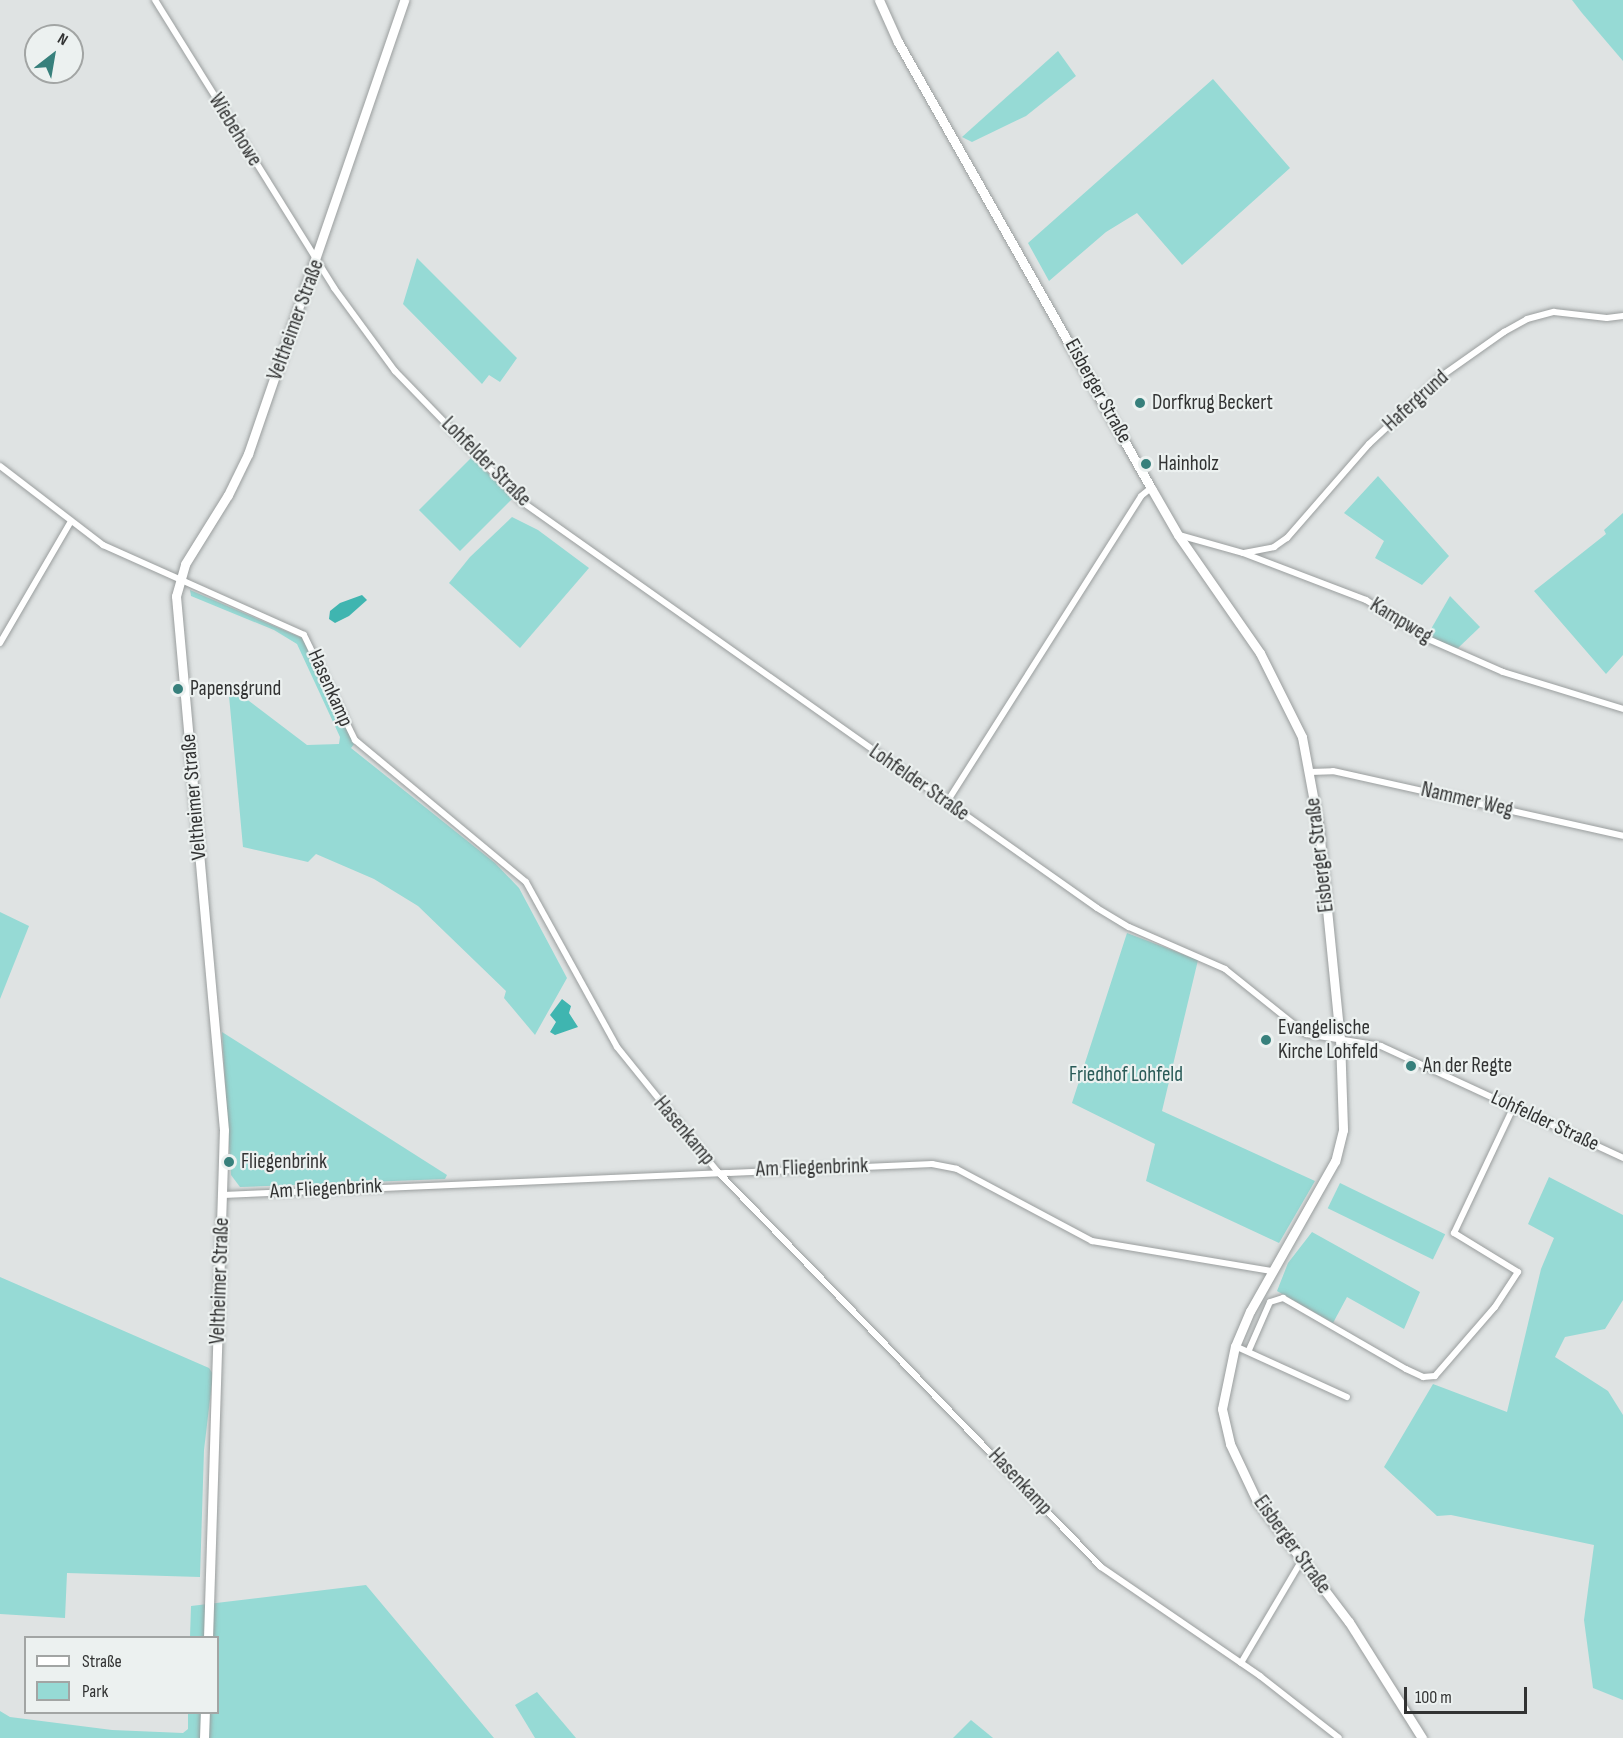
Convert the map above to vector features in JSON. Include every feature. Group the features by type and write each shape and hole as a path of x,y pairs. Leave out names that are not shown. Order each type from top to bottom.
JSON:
{"main road":[{"name":"Veltheimer Straße","path":"208,1636 224,1130 177,616 178,582 244,463 318,258 404,0"},
{"name":"Eisberger Straße","path":"879,0 903,51 1150,488 1178,535 1274,677 1302,737 1310,772 1340,1038 1343,1130 1335,1161 1272,1271 1235,1346 1222,1409 1230,1444 1257,1501 1349,1622 1422,1738"},
{"path":"204,1738 205,1714"}],"street":[{"name":"Wiebehowe","path":"155,0 318,258"},
{"name":"Lohfelder Straße","path":"318,258 334,288 395,371 521,501 1113,918 1225,969 1306,1034 1382,1047 1623,1158"},
{"name":"Hafergrund","path":"1243,553 1274,548 1287,538 1343,469 1369,444 1443,375 1504,332 1527,319 1554,312 1607,318 1623,316"},
{"path":"0,466 103,545 178,582"},
{"path":"947,802 1141,496 1150,488"},
{"path":"0,643 71,521"},
{"name":"Kampweg","path":"1178,535 1243,553 1366,600 1428,639 1503,672 1623,709"},
{"name":"Hasenkamp","path":"178,582 304,636 355,740 526,882 617,1047 718,1172 1101,1567 1241,1663 1339,1738"},
{"name":"Nammer Weg","path":"1310,772 1334,771 1623,836"},
{"path":"1249,1350 1270,1302 1283,1298 1406,1369 1423,1377 1435,1376 1495,1307 1518,1272 1454,1233 1514,1106"},
{"name":"Am Fliegenbrink","path":"223,1195 718,1172 940,1166 957,1169 1092,1241 1272,1271"},
{"path":"1235,1346 1249,1350 1347,1397"},
{"path":"1241,1663 1302,1560"}],"green space":[{"path":"1572,0 1623,0 1623,61 1582,13"},
{"path":"1058,51 1076,76 1026,116 972,142 962,137"},
{"path":"1213,79 1290,168 1182,265 1137,213 1106,232 1049,281 1028,243"},
{"path":"417,258 517,358 500,382 489,375 482,384 403,304"},
{"path":"472,457 513,498 460,551 419,510"},
{"path":"1378,476 1449,556 1422,585 1375,558 1384,541 1344,513"},
{"path":"1623,513 1623,655 1606,674 1534,591 1606,534 1604,530"},
{"path":"512,517 538,530 589,568 520,648 449,583 470,557"},
{"path":"190,590 302,638 355,743 351,748 495,863 519,888 567,978 535,1035 504,998 506,991 418,906 374,879 316,854 308,862 243,847 228,685 307,745 339,744 340,737 297,644 274,630 191,596"},
{"path":"1450,596 1480,627 1457,649 1427,636"},
{"path":"0,912 29,926 0,999"},
{"name":"Friedhof Lohfeld","path":"1127,933 1198,960 1162,1111 1315,1181 1279,1243 1146,1181 1155,1144 1072,1103"},
{"path":"222,1032 447,1175 445,1179 240,1187 231,1175"},
{"path":"1549,1177 1623,1215 1623,1300 1605,1329 1565,1337 1555,1357 1608,1391 1623,1415 1623,1700 1593,1688 1584,1620 1594,1545 1451,1515 1437,1516 1384,1467 1433,1384 1507,1412 1541,1269 1554,1238 1528,1224"},
{"path":"1340,1183 1445,1234 1433,1259 1328,1208"},
{"path":"1312,1232 1420,1292 1404,1329 1347,1297 1333,1323 1277,1291 1288,1263"},
{"path":"0,1277 209,1368 213,1374 204,1450 200,1577 67,1573 65,1618 0,1614"},
{"path":"366,1585 494,1738 0,1738 0,1711 10,1717 112,1730 183,1733 188,1729 188,1714 219,1714 219,1636 190,1636 191,1606"},
{"path":"537,1692 576,1738 535,1738 515,1705"},
{"path":"971,1720 993,1738 953,1738"}],"shaded area":[{"path":"362,595 367,600 349,616 335,623 329,619 330,611 340,603"},
{"path":"562,999 571,1006 569,1013 578,1027 555,1035 550,1032 556,1022 550,1015"}],"place":[{"name":"Dorfkrug Beckert","path":"1140,403"},
{"name":"Hainholz","path":"1146,464"},
{"name":"Papensgrund","path":"178,689"},
{"name":"Evangelische Kirche Lohfeld","path":"1266,1040"},
{"name":"An der Regte","path":"1411,1066"},
{"name":"Fliegenbrink","path":"229,1162"}]}
